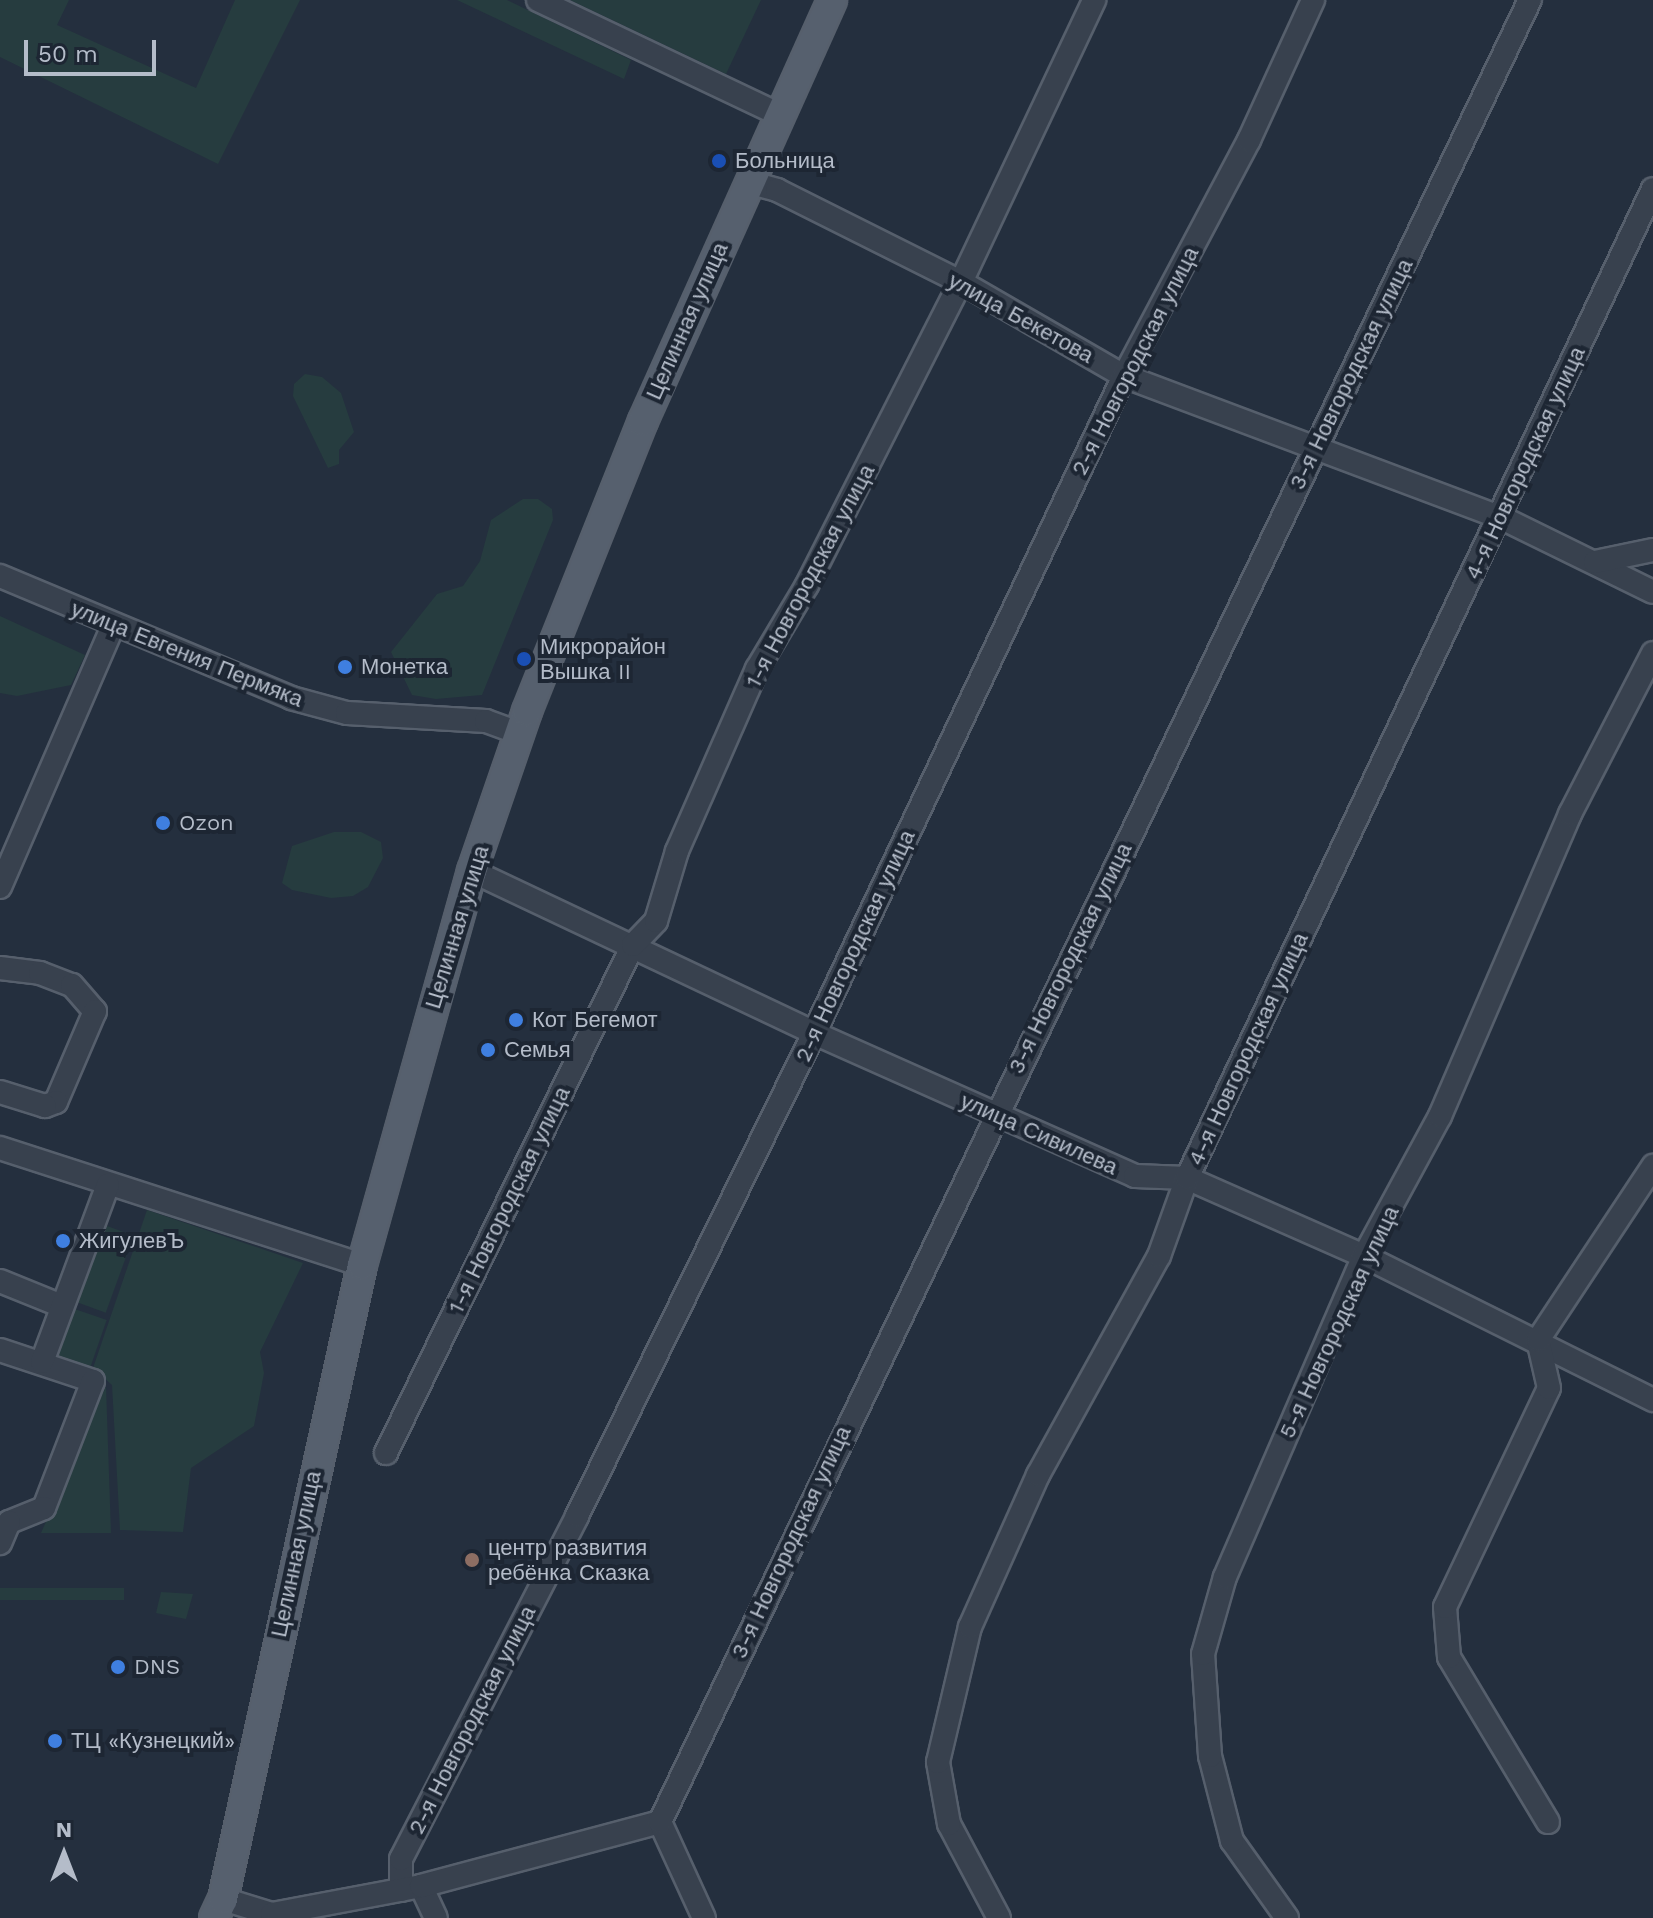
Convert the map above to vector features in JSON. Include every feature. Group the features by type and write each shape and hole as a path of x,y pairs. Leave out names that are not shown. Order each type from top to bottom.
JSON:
{"main road":[{"name":"Целинная улица","path":"218,1908 362,1265 472,871 519,733 643,421 832,0"}],"street":[{"path":"538,0 780,115"},
{"name":"1-я Новгородская улица","path":"386,1453 633,945 656,921 677,851 757,669 807,585 961,282 1094,0"},
{"name":"2-я Новгородская улица","path":"411,1888 401,1859 577,1516 814,1033 1124,376 1249,140 1313,0"},
{"name":"3-я Новгородская улица","path":"660,1822 1530,0"},
{"name":"улица Бекетова","path":"748,182 777,190 961,282 1124,376 1314,450 1500,517 1653,592"},
{"name":"4-я Новгородская улица","path":"999,1918 949,1824 938,1762 970,1627 1038,1475 1159,1256 1187,1178 1653,189"},
{"path":"1595,562 1653,550"},
{"name":"улица Евгения Пермяка","path":"0,576 113,626 291,698 347,713 486,721 519,733"},
{"path":"0,887 113,626"},
{"name":"5-я Новгородская улица","path":"1287,1918 1232,1841 1210,1756 1203,1654 1225,1577 1364,1256 1440,1116 1570,814 1653,653"},
{"name":"улица Сивилева","path":"472,871 814,1033 1135,1176 1187,1178 1364,1256 1538,1340 1653,1400"},
{"path":"0,968 40,973 72,985 95,1011 56,1102 45,1106 0,1092"},
{"path":"0,1148 362,1265"},
{"path":"1548,1822 1449,1657 1445,1607 1549,1388 1538,1340 1653,1166"},
{"path":"42,1362 108,1185"},
{"path":"0,1281 62,1306"},
{"path":"0,1350 93,1381 44,1508 9,1522 0,1543"},
{"path":"218,1908 272,1914 411,1888 660,1822 704,1918"},
{"path":"411,1888 436,1918"}],"green space":[{"path":"0,0 69,0 57,25 196,88 235,0 300,0 218,164 0,57"},
{"path":"457,0 507,0 631,60 624,79"},
{"path":"570,0 761,0 726,74"},
{"path":"305,374 322,377 341,393 354,432 339,450 339,464 328,468 293,396 294,384"},
{"path":"523,499 538,499 552,509 553,520 482,695 436,699 412,695 391,652 437,594 463,586 480,561 491,520"},
{"path":"0,616 85,655 71,685 17,696 0,693"},
{"path":"334,832 361,832 381,842 383,858 368,887 353,896 331,898 292,890 282,883 292,846"},
{"path":"147,1210 303,1263 260,1352 264,1373 254,1426 191,1468 183,1532 120,1530 112,1385 93,1368"},
{"path":"99,1223 134,1236 106,1313 71,1300"},
{"path":"66,1306 107,1320 88,1375 47,1361"},
{"path":"106,1386 111,1533 41,1533"},
{"path":"0,1588 124,1588 124,1600 0,1600"},
{"path":"161,1592 193,1594 186,1619 156,1613"}],"place":[{"name":"Больница","path":"719,161"},
{"name":"Микрорайон Вышка II","path":"524,659"},
{"name":"Монетка","path":"345,667"},
{"name":"Ozon","path":"163,823"},
{"name":"Кот Бегемот","path":"516,1020"},
{"name":"Семья","path":"488,1050"},
{"name":"ЖигулевЪ","path":"63,1241"},
{"name":"центр развития ребёнка Сказка","path":"472,1560"},
{"name":"DNS","path":"118,1667"},
{"name":"ТЦ «Кузнецкий»","path":"55,1741"}]}
